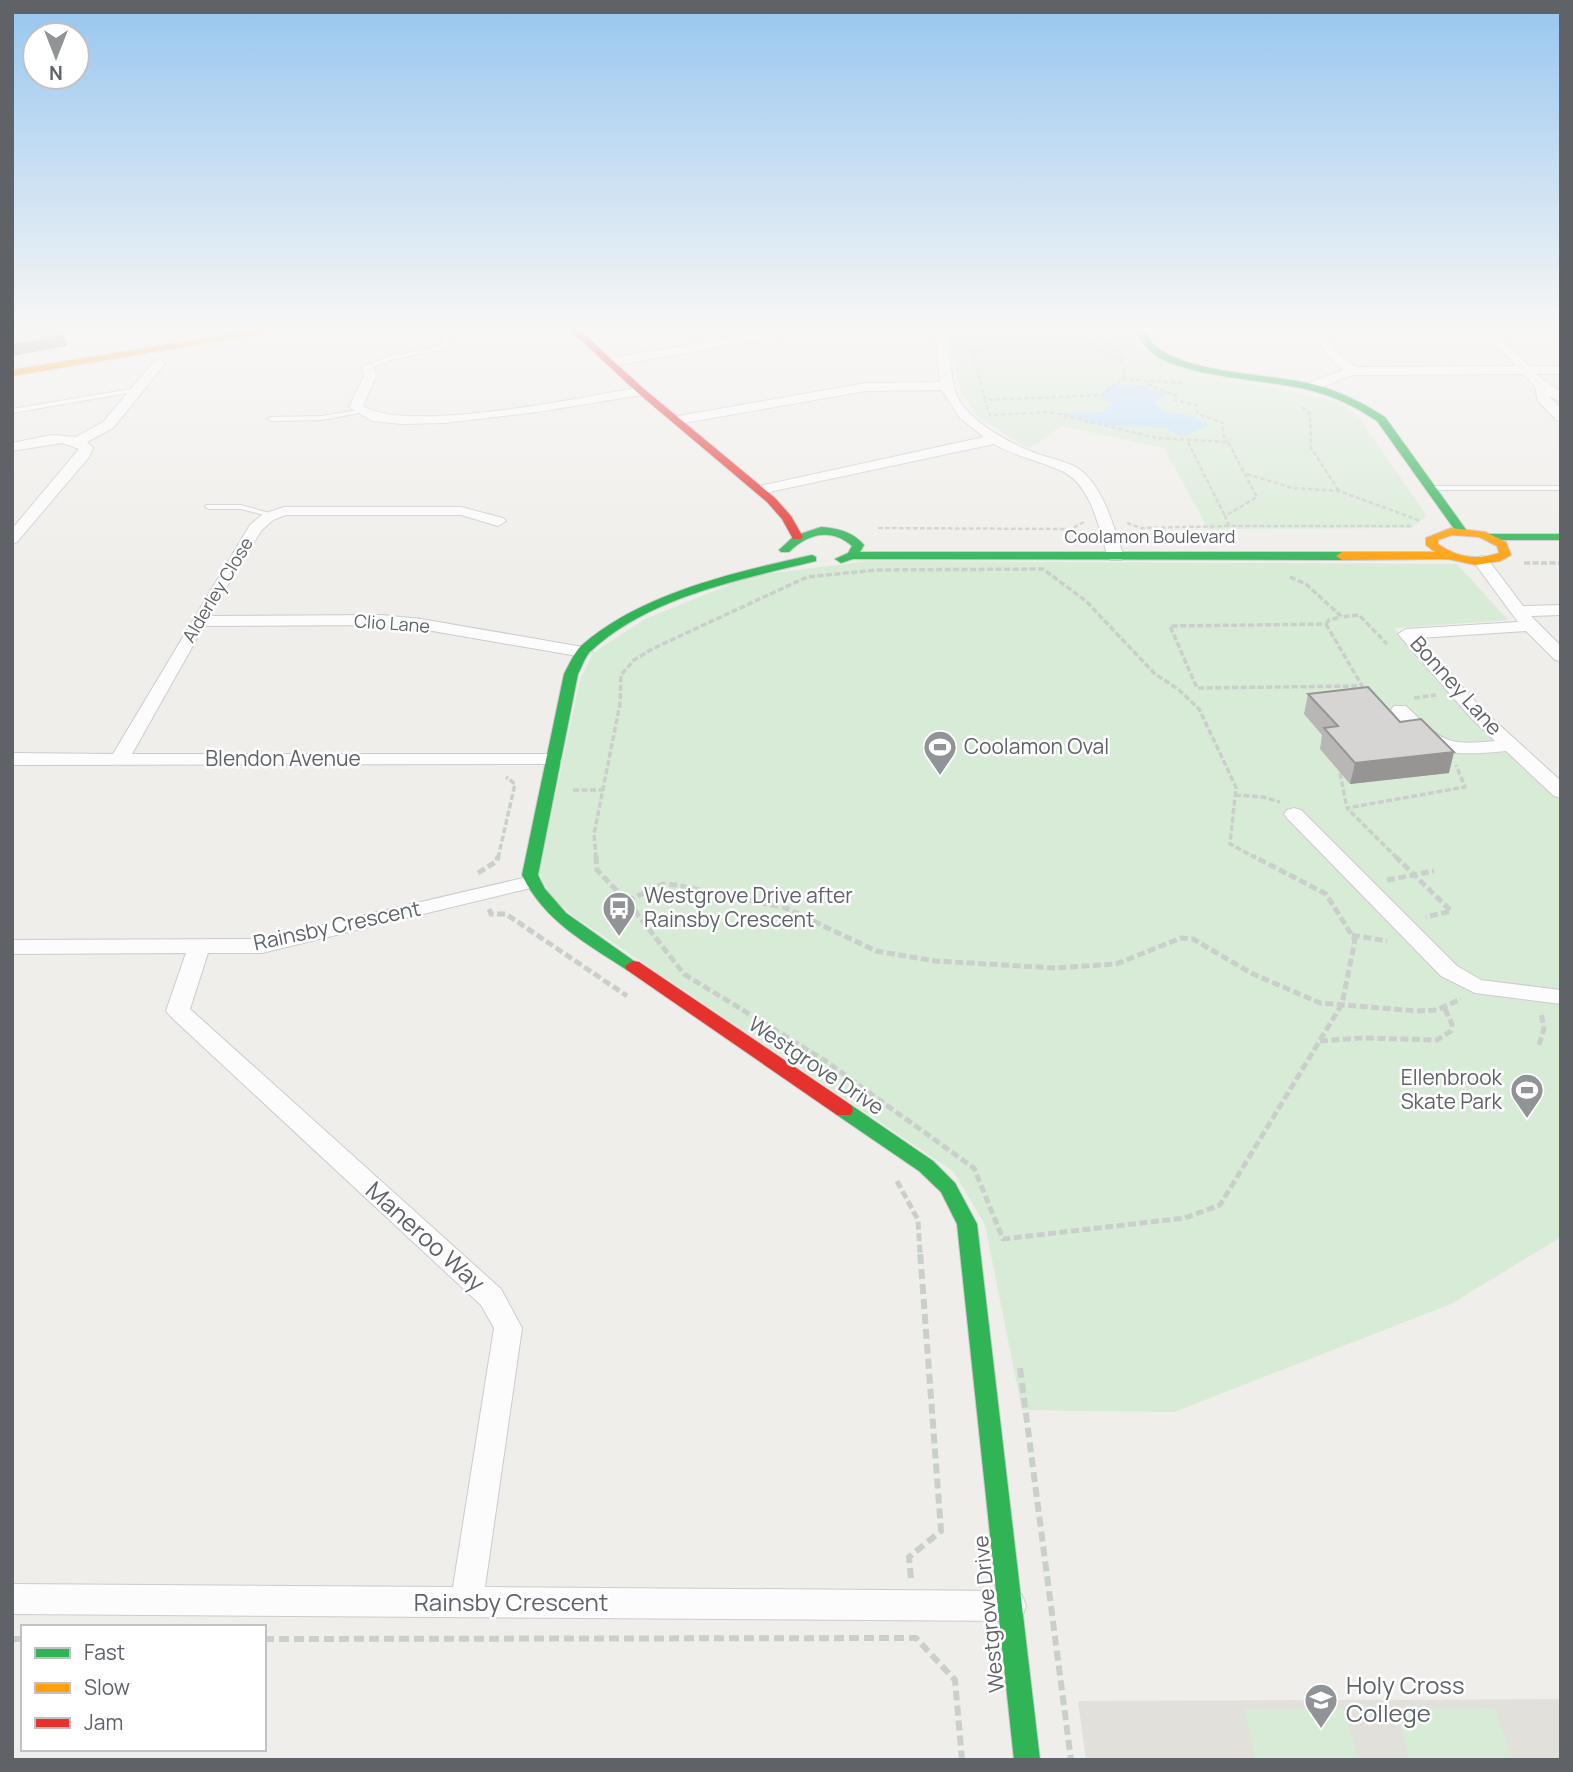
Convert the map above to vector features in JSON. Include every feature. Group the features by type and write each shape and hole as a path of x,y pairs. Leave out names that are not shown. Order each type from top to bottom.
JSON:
{"street":[{"path":"12,447 55,440 79,441 108,425 120,411"},
{"path":"358,412 387,419 489,417 526,411"},
{"path":"666,411 765,495 787,518 794,552 812,559"},
{"path":"678,420 731,411"},
{"path":"960,411 996,439 1022,454 1071,469 1082,479 1116,557"},
{"path":"1368,411 1381,419 1461,531"},
{"path":"765,495 996,439"},
{"path":"12,539 84,454 86,448 79,441"},
{"path":"765,495 827,531 849,536 874,532"},
{"path":"272,515 284,511 461,510 498,521"},
{"name":"Alderley Close","path":"119,759 255,528 272,515"},
{"path":"743,574 794,542 827,531"},
{"path":"1448,556 1424,538 1443,532 1461,531 1490,537 1561,537"},
{"path":"849,536 858,545 852,555"},
{"path":"1490,537 1502,544 1511,555 1481,561 1530,626 1561,656"},
{"name":"Coolamon Boulevard","path":"812,559 834,560 852,555 1448,556 1481,561"},
{"path":"532,881 530,875 571,674 583,652 623,622 667,601 743,574 812,559"},
{"path":"1519,611 1561,610"},
{"name":"Clio Lane","path":"198,621 382,620 421,624 583,652"},
{"name":"Bonney Lane","path":"1530,626 1406,634 1477,714 1561,792"},
{"path":"1400,710 1436,744 1467,749 1510,745"},
{"name":"Blendon Avenue","path":"12,759 554,760"},
{"path":"1294,814 1449,971 1475,986 1553,996"},
{"name":"Rainsby Crescent","path":"12,947 262,946 532,881"},
{"name":"Westgrove Drive","path":"532,881 537,894 557,914 926,1166 948,1188 967,1224 1027,1760"},
{"name":"Maneroo Way","path":"199,946 178,1011 491,1297 508,1328 467,1602"},
{"name":"Rainsby Crescent","path":"12,1599 1010,1606"}],"lane":[{"path":"271,419 322,418 358,412"},
{"path":"1431,488 1561,488"},
{"path":"209,507 241,507 272,515"}],"path":[{"path":"989,411 990,415 1049,412 1157,438 1188,442 1228,442"},
{"path":"1197,411 1198,414 1223,423 1223,435 1247,474 1257,497 1225,516"},
{"path":"1306,411 1310,414 1311,448 1339,491"},
{"path":"1188,442 1229,526"},
{"path":"874,532 1071,529 1090,519 1116,519 1142,528 1421,526 1426,522 1339,491 1292,488 1247,474"},
{"path":"1003,1239 1185,1218 1220,1205 1342,1004 1355,940 1326,894 1230,844 1236,787 1199,709 1185,695 1155,674 1086,601 1042,569 838,573 807,577 706,623 634,660 621,675 620,704 594,834 597,870 627,901 684,974 824,1060 974,1168 1003,1239 1004,1252"},
{"path":"1280,574 1306,584 1342,617"},
{"path":"1198,688 1171,626 1326,623 1359,615 1400,657 1425,655"},
{"path":"1185,695 1198,688 1362,686 1326,623"},
{"path":"1347,808 1465,787 1452,757 1445,754 1449,746"},
{"path":"497,770 516,784 497,861 474,876 491,914 506,914 632,999"},
{"path":"1340,773 1347,808 1451,911 1424,917 1423,924"},
{"path":"1235,795 1271,799 1280,802 1294,814"},
{"path":"627,901 663,884 676,885 786,908 876,951 993,967 1056,968 1116,964 1181,938 1193,939 1251,974 1320,1003 1394,1011 1437,1010 1458,1001 1475,986"},
{"path":"1352,935 1379,938 1391,943"},
{"path":"1539,1045 1543,1021 1534,1004 1547,1004 1553,996"},
{"path":"1320,1041 1362,1038 1437,1040 1451,1031 1452,1024 1444,1007"},
{"path":"896,1178 918,1220 941,1531 909,1557 916,1638 955,1680 962,1760"},
{"path":"1019,1362 1071,1760"},
{"path":"266,1639 916,1638"}],"shaded area":[{"name":"Holy Cross College","path":"1561,1699 1561,1760 1086,1760 1078,1701"}],"green space":[{"path":"973,411 1352,411 1427,516 1411,528 1208,529 1164,448 1061,426 1034,446 1025,447"},
{"path":"869,561 1457,564 1508,620 1394,628 1468,712 1561,800 1561,1237 1451,1304 1174,1412 1022,1410 985,1225 953,1171 572,915 552,897 539,873 580,680 593,653 645,619 751,576"},
{"path":"1344,1708 1358,1759 1410,1759 1395,1709 1494,1708 1513,1760 1256,1760 1244,1709"}],"water":[{"path":"1163,411 1189,415 1210,425 1182,437 1165,428 1105,425 1057,413"}],"building":[{"path":"1368,687 1400,722 1421,719 1454,752 1355,763 1324,728 1338,726 1308,694"}],"traffic: fast":[{"path":"1368,411 1381,419 1461,531"},
{"path":"785,550 805,534 830,531 845,535 858,545 852,555 841,559"},
{"path":"1490,537 1561,537"},
{"path":"852,555 1342,556"},
{"path":"633,966 588,938 560,916 548,904 530,875 571,674 584,650 623,622 667,601 743,574 812,559"},
{"path":"844,1110 926,1166 948,1188 967,1224 1027,1760"}],"traffic: slow":[{"path":"1451,531 1481,534 1502,544 1505,555 1476,561 1449,556 1432,545 1432,538 1451,531"},
{"path":"1342,556 1448,556"}],"traffic: jam":[{"path":"664,411 771,500 787,518 797,537"},
{"path":"633,966 844,1110"}],"place":[{"name":"Coolamon Oval","path":"940,777"},
{"name":"Westgrove Drive after Rainsby Crescent","path":"619,938"},
{"name":"Ellenbrook Skate Park","path":"1527,1120"},
{"name":"Holy Cross College","path":"1321,1730"}]}
